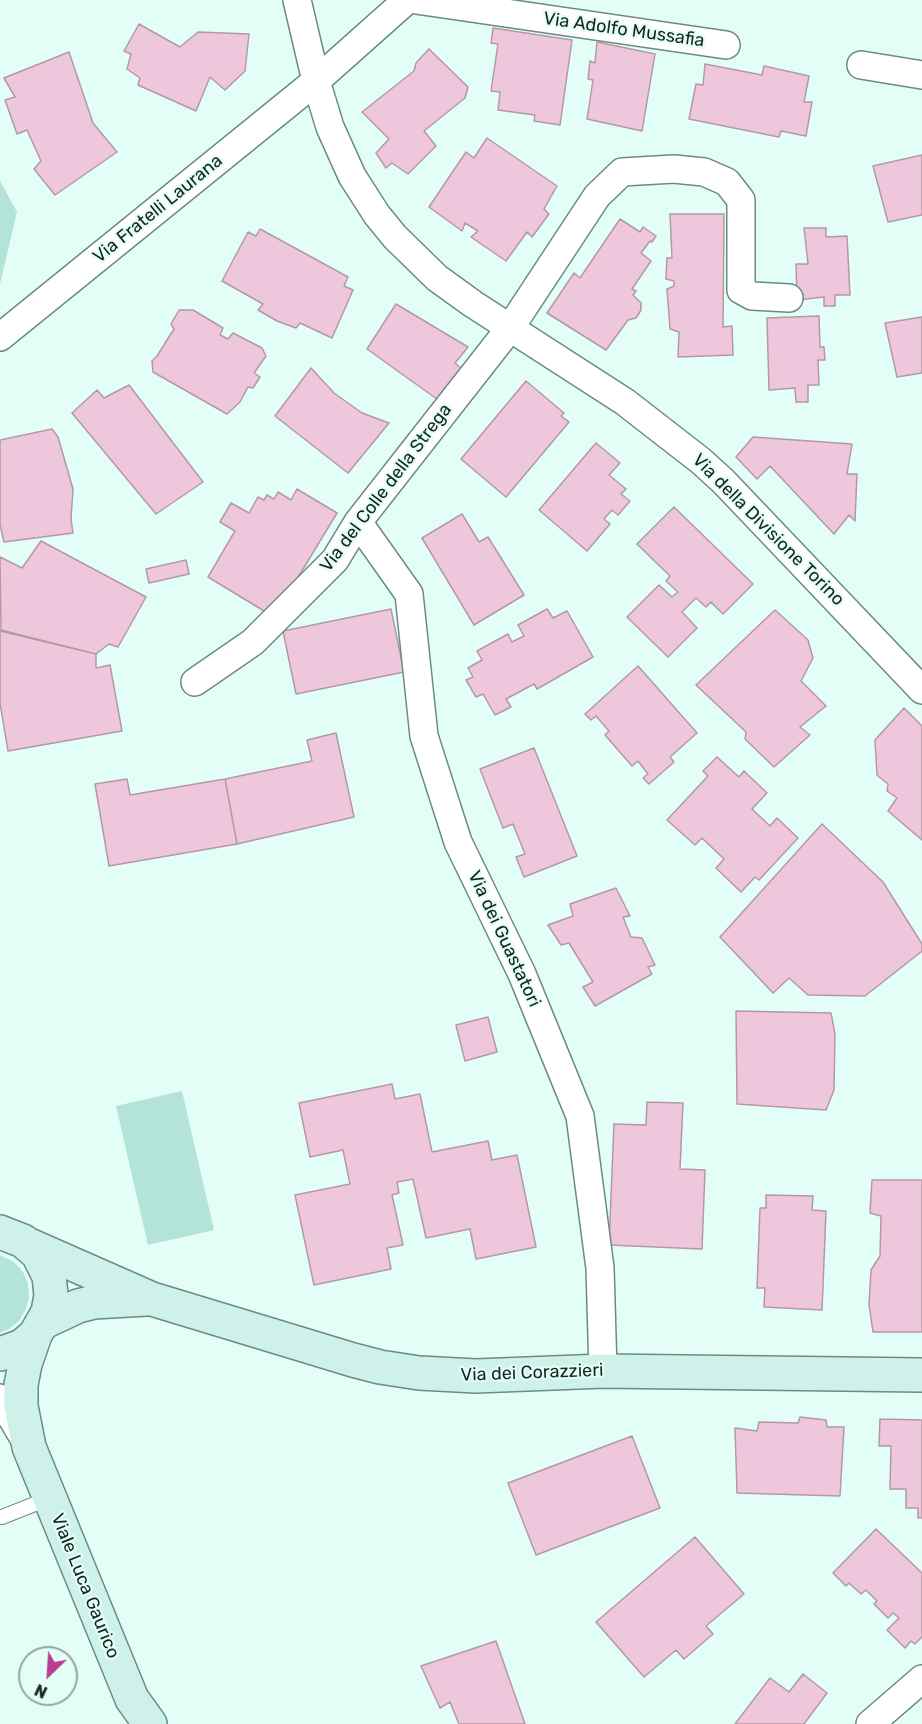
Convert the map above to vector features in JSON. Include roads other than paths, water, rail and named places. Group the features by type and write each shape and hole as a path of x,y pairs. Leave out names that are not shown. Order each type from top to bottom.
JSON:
{"street":[{"name":"Via della Divisione Torino","path":"297,0 316,81 340,152 352,177 377,215 414,257 437,278 625,402 701,461 723,481 922,690"},
{"name":"Via Fratelli Laurana","path":"0,337 316,81 407,0"},
{"name":"Via Adolfo Mussafia","path":"416,0 726,45"},
{"path":"861,65 922,75"},
{"path":"510,328 597,196 622,172 674,169 704,172 727,182 741,200 741,290 752,296 789,298"},
{"name":"Via del Colle della Strega","path":"195,682 253,642 335,560 358,522 510,328"},
{"name":"Via dei Guastatori","path":"358,522 409,594 424,736 458,842 522,974 580,1116 600,1268 603,1371"},
{"name":"Via dei Corazzieri","path":"9,1232 152,1299 380,1367 419,1373 476,1376 603,1371 922,1375"},
{"name":"Viale Luca Gaurico","path":"9,1232 38,1254 49,1276 51,1300 25,1364 21,1385 21,1406 29,1447"},
{"name":"Via dei Corazzieri","path":"0,1354 22,1346 40,1328 78,1306 94,1302 152,1299"},
{"name":"Viale Luca Gaurico","path":"0,1398 29,1447 143,1724"},
{"path":"870,1724 922,1679"},
{"path":"128,1688 141,1713 150,1724"}],"lane":[{"path":"2,1517 50,1498"}]}
